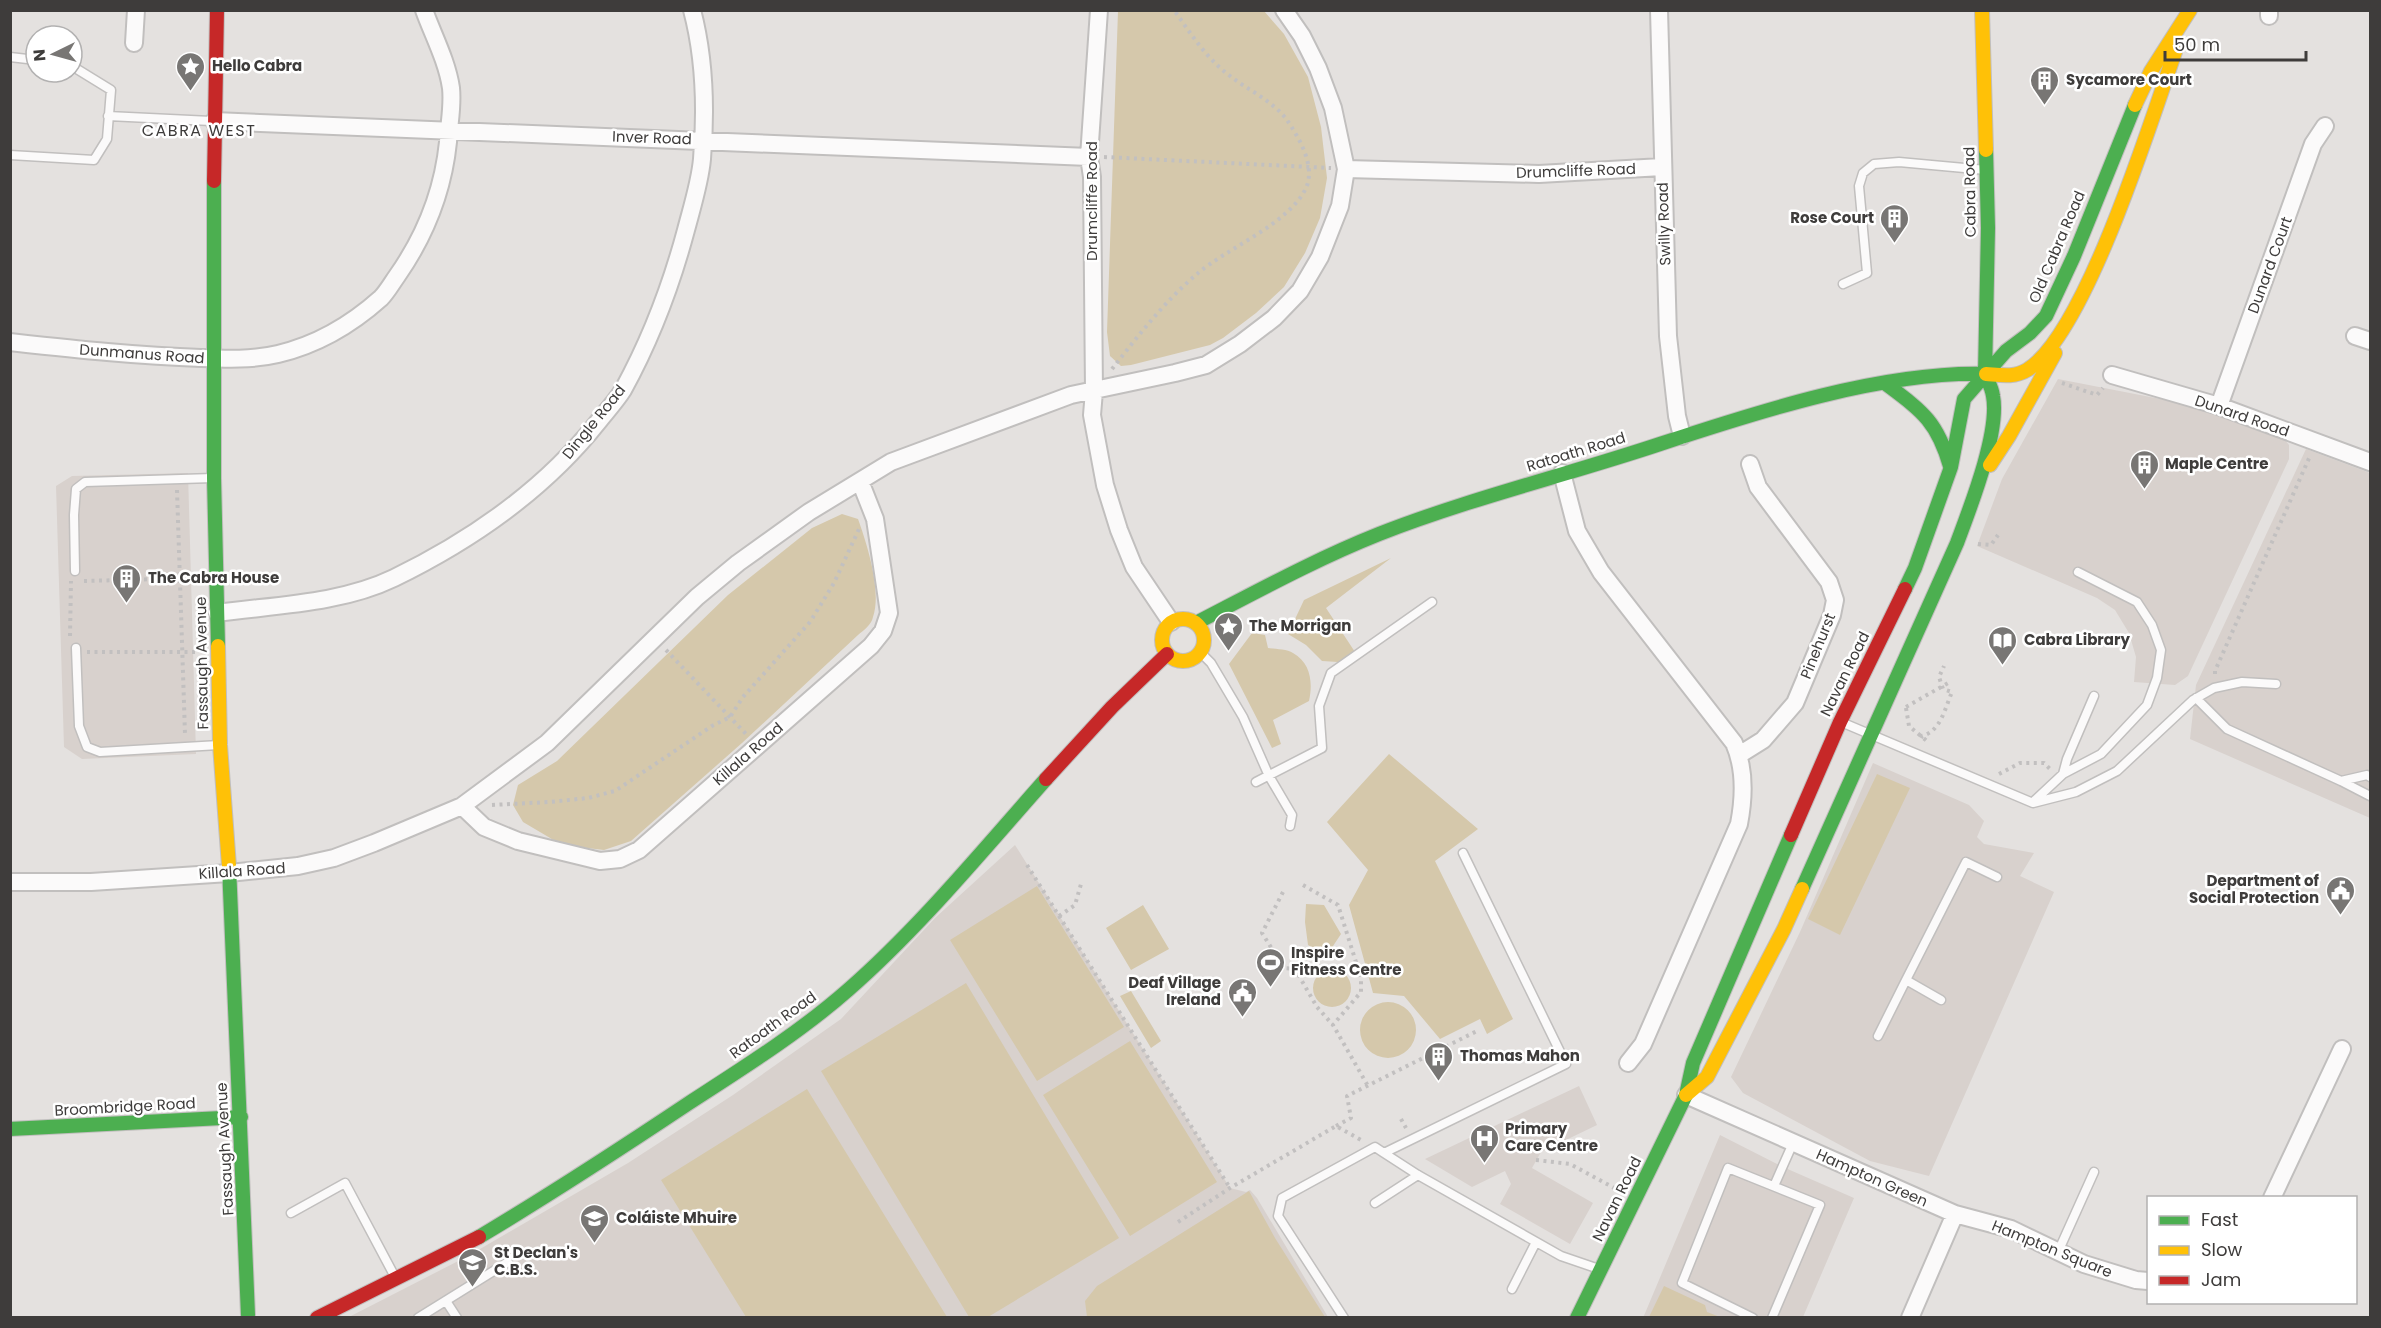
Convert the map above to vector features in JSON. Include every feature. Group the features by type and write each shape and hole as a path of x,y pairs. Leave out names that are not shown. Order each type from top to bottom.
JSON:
{"main road":[{"name":"Fassaugh Avenue","path":"216,10 214,478 220,745 229,873 240,1117 244,1316"},
{"name":"Cabra Road","path":"1982,10 1988,228 1985,374"},
{"name":"Old Cabra Road","path":"1985,374 2005,378 2028,370 2043,358 2081,298 2122,201 2190,10"},
{"name":"Old Cabra Road","path":"1985,374 2006,351 2030,333 2046,316 2074,256 2129,116 2151,70 2190,10"},
{"name":"Navan Road","path":"1978,485 2044,376 2081,298"},
{"name":"Navan Road","path":"1577,1317 1686,1095 1693,1064 1840,722 1915,568 1951,467 1964,399 1985,374 1993,395 1994,416 1978,485 1957,543 1779,939 1707,1077 1686,1095"},
{"name":"Ratoath Road","path":"1171,622 1185,618 1196,623 1327,555 1439,512 1682,436 1840,391 1925,378 1985,374"},
{"path":"1886,384 1931,422 1941,435 1951,467"},
{"path":"1171,622 1162,633 1161,640 1167,654 1180,661 1194,658 1200,652 1204,639 1196,623"},
{"name":"Ratoath Road","path":"317,1317 397,1280 480,1236 772,1049 818,1014 866,973 953,882 1094,726 1143,675 1167,654"},
{"name":"Broombridge Road","path":"10,1129 240,1117"},
{"path":"244,1316 265,1316"}],"street":[{"path":"134,43 136,10"},
{"name":"Dunmanus Road","path":"10,342 166,358 260,357 303,346 344,326 382,297 407,262 430,217 440,191 452,117 451,88 424,10"},
{"name":"Dingle Road","path":"217,613 344,595 393,579 508,510 542,482 585,438 622,392 653,330 672,282 702,160 704,86 698,33 692,10"},
{"name":"Drumcliffe Road","path":"1099,10 1089,157 1092,177 1094,391 1092,415 1106,485 1119,530 1134,567 1171,622"},
{"path":"1094,391 1206,364 1240,344 1274,318 1300,291 1320,257 1340,206 1346,169 1333,108 1318,68 1302,36 1284,10"},
{"name":"Swilly Road","path":"1659,10 1668,336 1673,393 1682,436"},
{"name":"Inver Road","path":"214,121 1089,157"},
{"name":"Dunard Court","path":"2219,406 2313,144 2325,126"},
{"name":"Drumcliffe Road","path":"1346,169 1539,174 1662,167"},
{"name":"Dunard Road","path":"2112,375 2219,406 2370,462"},
{"name":"Killala Road","path":"10,882 91,882 298,866 334,858 462,806 547,743 697,597 738,563 809,512 901,458 1071,395 1094,391"},
{"name":"Pinehurst","path":"1739,755 1764,740 1795,703 1832,615 1834,600 1829,582 1758,487 1750,464"},
{"path":"1562,473 1577,531 1601,572 1722,727 1739,755 1743,805 1739,824 1643,1044 1628,1063"},
{"name":"Killala Road","path":"462,806 484,827 518,841 600,861 620,859 639,850 871,646 883,632 889,613 875,519 860,481"},
{"path":"2272,1196 2342,1049"},
{"name":"Hampton Green","path":"1686,1095 1955,1214"},
{"path":"1910,1317 1955,1214"},
{"name":"Hampton Square","path":"1955,1214 2011,1229 2084,1264 2136,1280 2147,1281"}],"lane":[{"path":"10,155 94,160 107,138 111,90 84,73"},
{"path":"108,116 214,121"},
{"path":"1843,284 1867,273 1859,186 1863,173 1874,164 1899,162 1986,170"},
{"path":"75,571 76,489 85,482 214,478"},
{"path":"2033,803 2061,776 2102,754 2147,705 2157,678 2161,650 2152,625 2137,602 2078,572"},
{"path":"1256,782 1322,748 1319,706 1331,673 1432,602"},
{"path":"76,650 79,726 87,747 100,752 220,745"},
{"path":"1200,652 1211,663 1243,717 1269,776 1292,815 1290,826"},
{"path":"1840,722 2033,803 2076,792 2117,771 2196,698 2219,687 2242,682 2276,684"},
{"path":"2061,776 2082,730 2094,696"},
{"path":"2196,698 2227,729 2370,796"},
{"path":"2341,781 2367,775 2370,777"},
{"path":"1384,1154 1566,1064 1463,853"},
{"path":"1878,1036 1966,862 1997,877"},
{"path":"1906,980 1941,1000"},
{"path":"1774,1185 1793,1143"},
{"path":"1344,1317 1278,1216 1282,1198 1374,1147 1418,1175 1561,1256 1600,1270"},
{"path":"1753,1317 1682,1283 1728,1167 1820,1205 1772,1317"},
{"path":"2058,1252 2094,1172"},
{"path":"1375,1203 1418,1175"},
{"path":"291,1213 345,1183 397,1280"},
{"path":"1512,1289 1536,1242"},
{"path":"418,1317 508,1262"},
{"path":"446,1301 457,1317"}],"path":[{"path":"1094,391 1161,309 1197,274 1292,209 1306,188 1308,179 1307,158 1286,119 1267,101 1229,76 1206,55 1174,10"},
{"path":"1089,157 1346,169"},
{"path":"2044,376 2097,395 2112,375"},
{"path":"2219,687 2215,671 2317,442"},
{"path":"177,479 184,651 185,747"},
{"path":"462,806 549,802 588,798 615,791 712,726 730,717 743,697 810,622 834,582 857,533 868,500"},
{"path":"1972,550 1975,536"},
{"path":"180,579 70,581 70,646 76,650 184,651"},
{"path":"654,638 757,746"},
{"path":"1921,738 1922,735 1934,731 1952,692 1942,687 1939,677 1944,666"},
{"path":"1906,707 1948,683"},
{"path":"1910,697 1906,707 1909,726 1935,747"},
{"path":"1991,773 1997,775 2020,763 2044,763 2061,776"},
{"path":"1027,865 1230,1188"},
{"path":"1059,916 1075,905 1081,884"},
{"path":"1303,885 1338,905 1361,978 1361,992 1333,1025"},
{"path":"1283,892 1262,933 1284,968 1295,969 1317,1007 1333,1025 1368,1086"},
{"path":"1178,1222 1230,1188 1351,1118 1347,1096 1477,1031"},
{"path":"1336,1126 1374,1147"},
{"path":"1536,1160 1570,1164 1635,1200"}],"shaded area":[{"path":"1118,11 1264,11 1284,34 1308,77 1321,127 1327,178 1320,218 1305,253 1284,287 1256,313 1210,345 1121,366 1110,356 1107,332"},
{"name":"Maple Centre","path":"2058,379 2181,403 2281,435 2289,445 2289,459 2188,676 2175,685 2134,682 2136,657 2129,633 2115,610 2097,598 1977,546 2002,479"},
{"path":"2306,449 2370,473 2370,818 2190,739 2196,685"},
{"path":"188,473 196,754 82,759 64,747 56,486 72,476"},
{"path":"842,514 858,519 875,581 875,606 872,620 865,629 742,743 631,841 604,850 562,845 523,822 513,805 518,785 557,761 728,595 812,528"},
{"path":"1391,558 1326,608 1355,652 1338,662 1322,661 1306,645 1288,634 1304,600"},
{"path":"1252,633 1265,635 1268,648 1288,651 1299,657 1309,674 1311,687 1309,701 1273,720 1281,744 1272,748 1229,664"},
{"path":"1389,754 1478,829 1435,861 1513,1019 1487,1034 1480,1019 1440,1039 1404,996 1373,993 1349,905 1368,870 1327,822"},
{"path":"1873,763 1969,805 1984,821 1977,837 1984,844 2034,853 2020,876 2054,892 1929,1176 1870,1161 1743,1093 1731,1077 1800,932"},
{"path":"1877,774 1910,788 1840,935 1808,919"},
{"path":"1015,845 1230,1188 1246,1192 1250,1190 1257,1198 1328,1317 347,1318 468,1256 628,1163 733,1095 841,1019 935,918"},
{"path":"1037,886 1124,1027 1037,1081 950,940"},
{"path":"1306,904 1324,905 1341,934 1329,952 1322,954 1308,945 1305,922"},
{"path":"1143,905 1169,949 1131,970 1106,928"},
{"path":"1332,969 1346,974 1351,988 1346,1002 1332,1007 1318,1002 1313,988 1318,974"},
{"path":"966,983 1119,1238 988,1317 969,1317 821,1071"},
{"path":"1131,991 1161,1041 1151,1048 1120,996"},
{"path":"1388,1002 1399,1004 1408,1010 1414,1019 1416,1030 1414,1041 1408,1050 1399,1056 1388,1058 1377,1056 1368,1050 1362,1041 1360,1030 1362,1019 1368,1010 1377,1004"},
{"path":"1130,1041 1217,1182 1130,1236 1043,1095"},
{"name":"Primary Care Centre","path":"1579,1086 1597,1125 1541,1152 1532,1168 1593,1203 1570,1244 1500,1204 1511,1184 1505,1171 1472,1187 1425,1159"},
{"path":"807,1089 947,1317 746,1317 661,1180"},
{"path":"1720,1135 1783,1167 1854,1198 1803,1317 1643,1318"},
{"path":"1249,1191 1275,1238 1325,1317 1087,1317 1085,1301 1097,1286"},
{"path":"1664,1286 1705,1305 1707,1312 1720,1317 1649,1317"}],"traffic: fast":[{"path":"1905,589 1915,568 1951,467 1964,399 2006,351 2030,333 2046,316 2074,256 2135,105"},
{"path":"1802,889 1957,543 1988,449 1994,411 1992,393 1985,374 1988,228 1986,150"},
{"path":"214,181 214,478 218,646"},
{"path":"1196,623 1332,554 1414,521 1484,498 1737,419 1821,396 1905,379 1986,374"},
{"path":"1886,384 1927,418 1940,438 1950,466"},
{"path":"479,1237 750,1063 829,1006 875,966 925,915 1046,779"},
{"path":"1577,1318 1686,1095 1693,1063 1791,835"},
{"path":"229,866 248,1315"},
{"path":"10,1129 241,1117"}],"traffic: slow":[{"path":"1982,10 1986,150"},
{"path":"2135,105 2151,71 2190,10"},
{"path":"1986,374 2012,375 2027,370 2049,349 2071,315 2114,224 2175,52"},
{"path":"1990,465 2009,436 2055,353"},
{"path":"1183,619 1191,620 1198,625 1203,632 1204,640 1203,648 1198,655 1191,660 1183,661 1175,660 1168,655 1163,648 1162,640 1163,632 1168,625 1175,620 1183,619"},
{"path":"218,646 220,745 229,866"},
{"path":"1686,1095 1707,1077 1784,929 1802,889"}],"traffic: jam":[{"path":"214,181 217,10"},
{"path":"1791,835 1840,722 1905,589"},
{"path":"1046,779 1112,707 1167,654"},
{"path":"317,1318 479,1237"}],"place":[{"name":"Hello Cabra","path":"191,92"},
{"name":"Sycamore Court","path":"2045,106"},
{"name":"Rose Court","path":"1895,244"},
{"name":"Maple Centre","path":"2144,490"},
{"name":"The Cabra House","path":"127,604"},
{"name":"The Morrigan","path":"1228,652"},
{"name":"Cabra Library","path":"2003,666"},
{"name":"Department of Social Protection","path":"2340,916"},
{"name":"Inspire Fitness Centre","path":"1270,988"},
{"name":"Deaf Village Ireland","path":"1242,1018"},
{"name":"Thomas Mahon","path":"1439,1082"},
{"name":"Primary Care Centre","path":"1484,1164"},
{"name":"Coláiste Mhuire","path":"595,1244"},
{"name":"St Declan's C.B.S.","path":"473,1288"}],"district":[{"name":"CABRA WEST","path":"199,130"}]}
